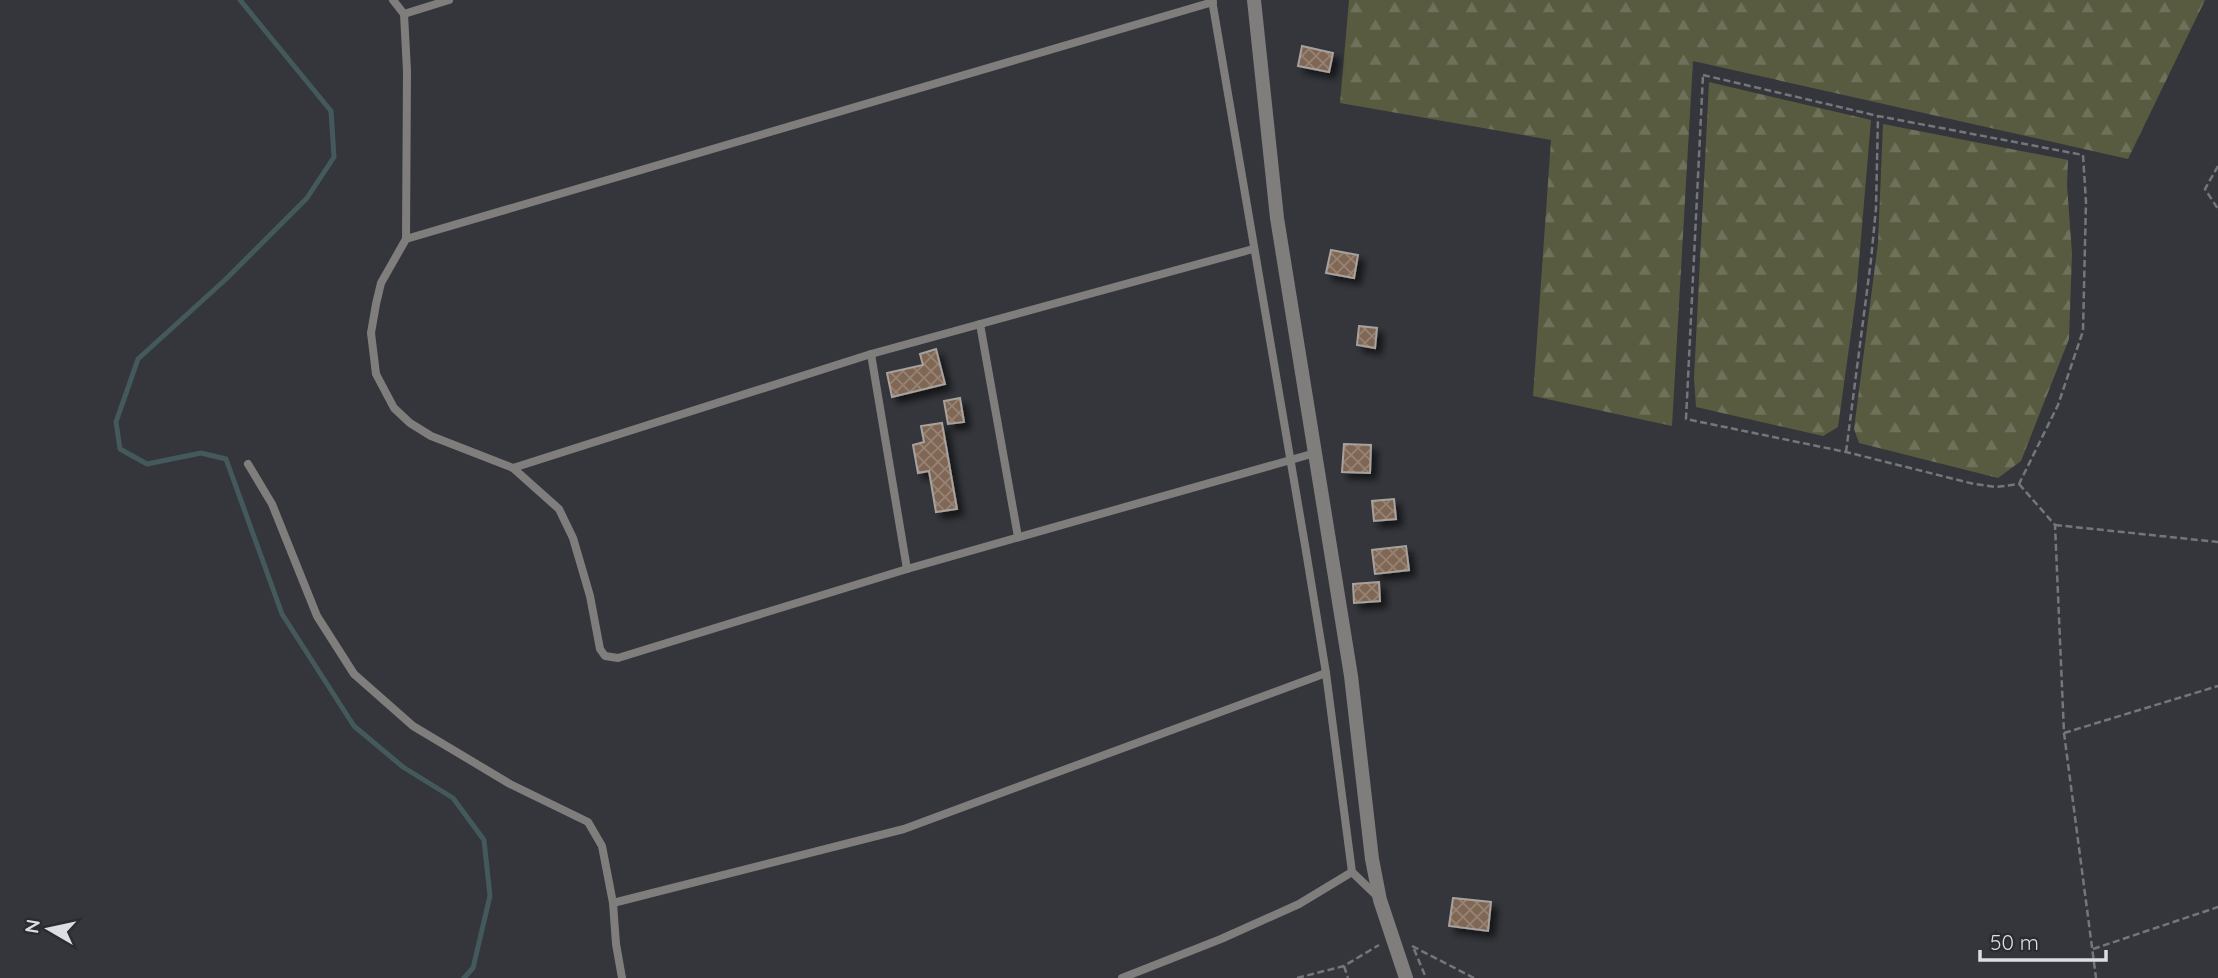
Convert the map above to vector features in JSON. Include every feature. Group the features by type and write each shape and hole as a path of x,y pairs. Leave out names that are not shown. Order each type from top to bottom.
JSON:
{"street":[{"path":"1254,0 1277,218 1351,676 1365,816 1380,900 1406,978"}],"lane":[{"path":"393,0 404,14 407,71 407,239 381,283 376,304 371,333 376,374 394,408 410,423 431,436 513,468 559,509 573,538 590,596 600,649 610,658 618,658 753,618 907,569 1315,453"},
{"path":"404,14 449,0"},
{"path":"407,239 1213,1 1326,673 1352,872 1380,900"},
{"path":"513,468 871,354 1253,249"},
{"path":"980,324 1018,537"},
{"path":"871,354 907,569"},
{"path":"248,464 272,504 317,617 354,674 413,726 510,785 588,822 602,846 613,903 622,978"},
{"path":"613,903 904,829 1326,673"},
{"path":"1122,978 1221,939 1299,904 1352,872"}],"path":[{"path":"1703,75 1878,116 2083,155 2086,202 2083,331 2058,405 2019,484 1974,484 1846,452 1686,419 1703,75"},
{"path":"1846,452 1871,260 1878,116"},
{"path":"2218,166 2205,190 2218,209"},
{"path":"2019,484 2056,524 2064,733 2096,978"},
{"path":"2056,524 2218,542"},
{"path":"2064,733 2218,686"},
{"path":"2093,948 2218,906"},
{"path":"1297,978 1344,966 1393,936 1474,978"},
{"path":"1413,946 1426,978"},
{"path":"1344,966 1348,978"}],"green space":[{"path":"1349,0 2205,0 2128,159 1693,61 1672,426 1533,396 1551,140 1340,103"},
{"path":"1709,82 1871,120 1856,297 1838,427 1823,436 1696,407 1694,378"},
{"path":"1883,124 2068,160 2072,253 2069,339 2021,461 1998,478 1859,443 1854,429 1878,243"}],"building":[{"path":"1302,46 1333,53 1329,72 1298,66"},
{"path":"1331,250 1358,255 1354,278 1326,273"},
{"path":"1359,326 1377,328 1375,348 1357,345"},
{"path":"936,349 945,384 892,397 887,373 923,365 920,354"},
{"path":"960,398 964,422 948,424 944,401"},
{"path":"942,423 957,509 936,512 929,471 918,473 913,445 924,442 921,426"},
{"path":"1344,444 1371,445 1370,473 1342,472"},
{"path":"1394,499 1396,519 1374,521 1372,501"},
{"path":"1406,546 1409,570 1375,574 1372,550"},
{"path":"1379,582 1380,601 1354,603 1353,584"},
{"path":"1453,898 1491,902 1488,931 1449,926"}],"waterway":[{"path":"240,0 331,111 334,157 307,198 226,279 138,359 116,422 120,449 147,464 201,453 226,459 282,614 354,726 403,767 453,798 484,840 490,896 473,968 464,978"}]}
